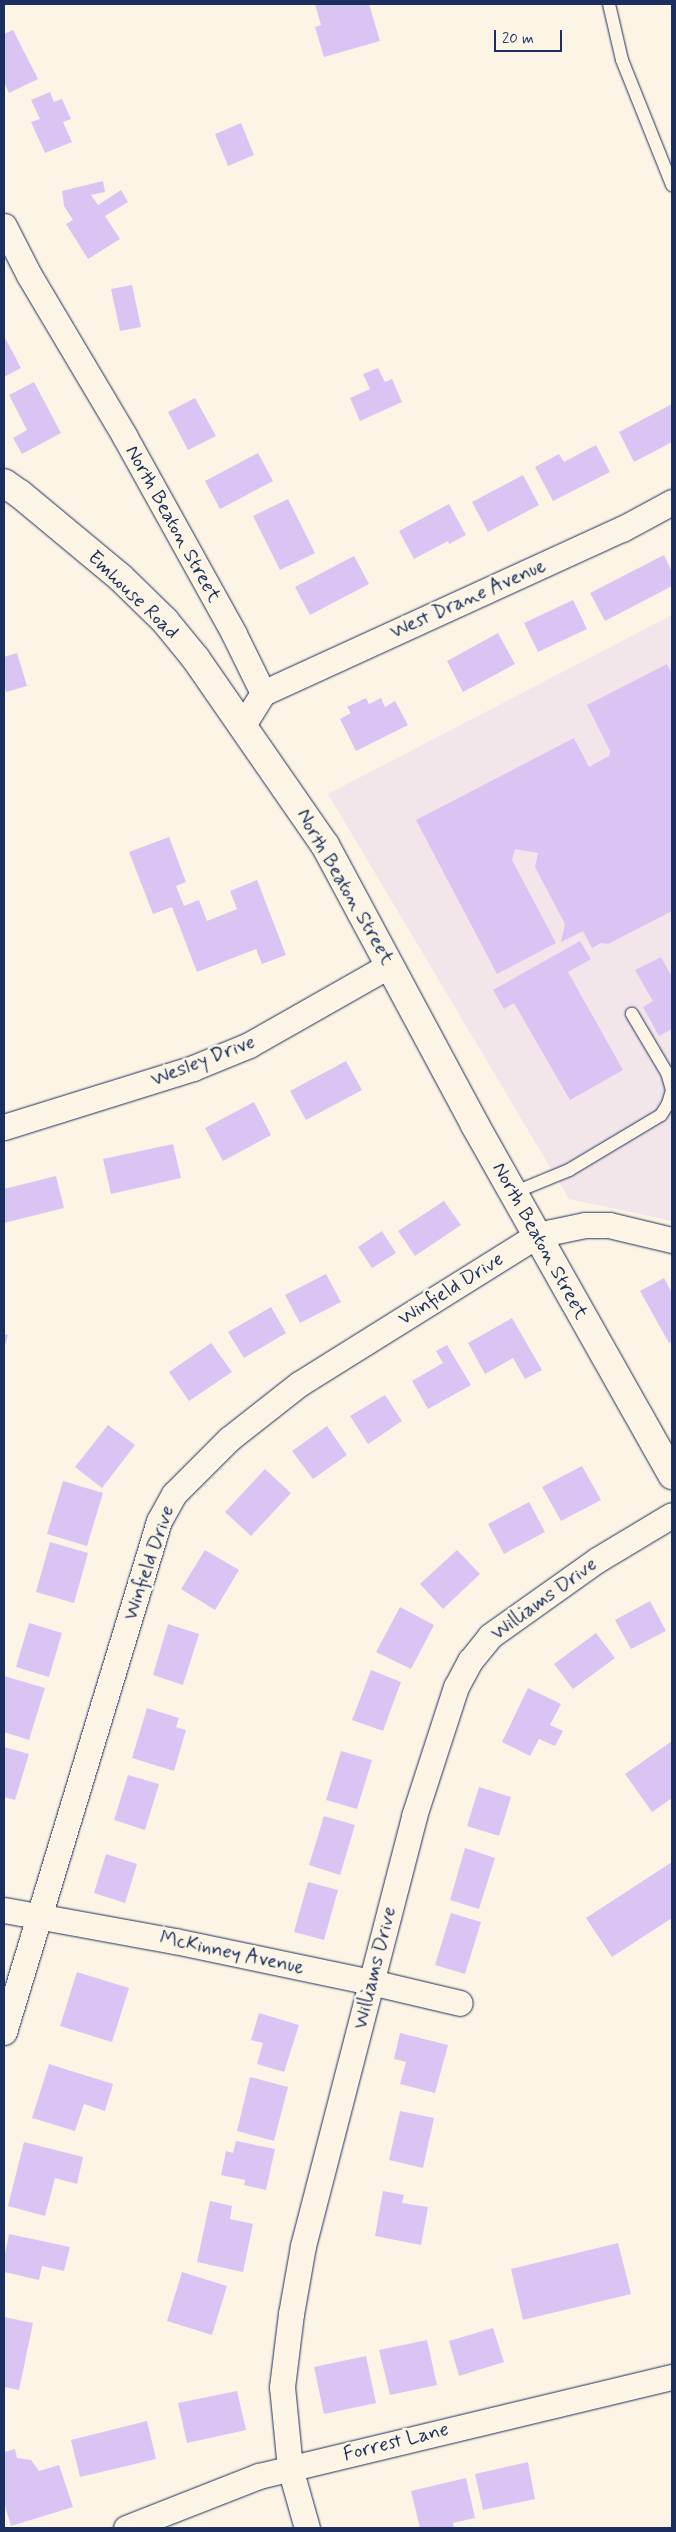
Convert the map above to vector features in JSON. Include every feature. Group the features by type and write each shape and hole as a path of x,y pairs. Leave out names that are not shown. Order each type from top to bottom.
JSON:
{"main road":[{"name":"Emhouse Road","path":"4,483 20,494 121,578 166,621 196,659 242,726"},
{"name":"North Beaton Street","path":"242,726 325,845 536,1235 672,1474"}],"street":[{"name":"North Beaton Street","path":"4,226 29,275 144,471 234,634 262,693"},
{"name":"West Drane Avenue","path":"262,693 622,529 672,502"},
{"path":"242,726 262,693"},
{"name":"Wesley Drive","path":"4,1127 193,1068 241,1049 390,965"},
{"path":"536,1235 585,1225 609,1225 672,1240"},
{"name":"Winfield Drive","path":"4,2032 159,1521 174,1494 230,1439 299,1384 536,1235"},
{"name":"Williams Drive","path":"307,2528 290,2468 282,2388 291,2314 303,2246 414,1816 456,1687 470,1662 490,1636 597,1560 672,1515"},
{"name":"McKinney Avenue","path":"4,1910 175,1940 371,1982 460,2004"},
{"name":"Forrest Lane","path":"126,2528 259,2476 672,2377"}],"lane":[{"path":"609,4 622,60 672,185"},
{"path":"513,1193 569,1170 661,1115 668,1104 672,1090 667,1073 632,1014"}],"shaded area":[{"path":"672,615 672,1221 569,1199 328,794"}],"building":[{"path":"315,4 369,4 380,41 324,57 315,27 321,25"},
{"path":"13,30 38,79 9,93 4,82 4,34"},
{"path":"50,92 54,102 62,99 71,119 63,122 72,142 45,153 31,122 40,119 31,100"},
{"path":"241,123 254,155 228,166 215,134"},
{"path":"103,181 105,192 91,195 98,205 121,190 128,202 105,216 120,239 88,259 66,224 73,220 64,206 62,191"},
{"path":"132,285 141,327 120,331 111,289"},
{"path":"4,336 21,368 4,377"},
{"path":"378,368 385,382 392,379 402,402 360,421 350,398 370,389 363,374"},
{"path":"34,382 61,433 22,454 13,438 27,430 9,395"},
{"path":"195,398 216,436 188,450 168,412"},
{"path":"672,404 672,442 634,462 619,432"},
{"path":"596,445 610,472 553,501 535,467 559,454 564,462"},
{"path":"258,453 273,481 220,509 205,481"},
{"path":"523,475 539,505 488,532 472,502"},
{"path":"288,499 315,553 280,570 253,516"},
{"path":"449,504 466,535 449,544 448,541 414,559 399,531"},
{"path":"664,555 672,572 672,586 605,621 590,593"},
{"path":"354,556 369,584 310,615 295,587"},
{"path":"573,600 587,629 538,652 524,623"},
{"path":"498,633 515,664 463,692 447,661"},
{"path":"17,653 27,686 6,692 4,657"},
{"path":"667,664 672,674 672,911 608,944 601,943 592,948 583,931 561,942 565,924 535,867 538,853 515,849 512,860 556,943 497,974 416,820 574,738 589,767 609,756 610,751 587,705"},
{"path":"366,698 369,704 381,698 385,707 395,701 408,725 356,751 340,719 351,713 347,707"},
{"path":"169,837 186,882 176,886 184,906 199,900 207,921 237,909 230,891 257,880 286,955 262,964 256,949 197,972 172,907 153,914 129,852"},
{"path":"580,941 591,959 568,972 623,1070 570,1100 514,1003 504,1009 493,990"},
{"path":"661,957 672,977 672,1029 659,1036 643,1007 653,1001 635,970"},
{"path":"346,1061 362,1090 306,1120 290,1091"},
{"path":"254,1102 271,1135 223,1161 205,1128"},
{"path":"173,1144 181,1178 111,1194 103,1159"},
{"path":"56,1176 64,1208 4,1223 4,1189"},
{"path":"444,1201 461,1225 415,1256 398,1231"},
{"path":"382,1231 396,1253 372,1268 358,1247"},
{"path":"326,1274 341,1302 300,1323 285,1295"},
{"path":"664,1278 672,1293 672,1341 669,1343 640,1291"},
{"path":"271,1307 286,1333 244,1358 228,1332"},
{"path":"512,1318 542,1370 525,1379 513,1358 485,1374 468,1343"},
{"path":"4,1334 8,1335 4,1349"},
{"path":"211,1343 232,1372 189,1401 169,1372"},
{"path":"447,1345 471,1385 428,1409 412,1381 443,1363 436,1351"},
{"path":"385,1395 402,1421 368,1444 350,1416"},
{"path":"108,1425 135,1445 102,1488 75,1467"},
{"path":"327,1426 347,1455 313,1479 292,1451"},
{"path":"582,1466 601,1500 561,1521 542,1487"},
{"path":"265,1469 291,1493 251,1536 225,1512"},
{"path":"63,1481 103,1493 87,1546 47,1534"},
{"path":"529,1502 545,1532 504,1554 488,1524"},
{"path":"50,1542 88,1553 74,1603 36,1592"},
{"path":"205,1550 239,1570 215,1610 181,1589"},
{"path":"457,1550 480,1574 443,1609 420,1584"},
{"path":"650,1601 666,1631 631,1649 615,1620"},
{"path":"400,1607 434,1625 411,1669 376,1652"},
{"path":"29,1623 62,1633 49,1677 16,1667"},
{"path":"168,1624 199,1634 183,1685 153,1675"},
{"path":"596,1633 615,1658 573,1689 554,1664"},
{"path":"371,1670 401,1682 383,1731 352,1720"},
{"path":"4,1676 45,1688 29,1740 4,1732"},
{"path":"528,1688 561,1704 550,1725 563,1731 555,1746 539,1739 530,1756 502,1742"},
{"path":"147,1708 179,1718 176,1727 186,1730 174,1771 132,1758"},
{"path":"672,1741 672,1798 652,1812 625,1774"},
{"path":"4,1747 29,1754 15,1800 4,1797"},
{"path":"341,1751 372,1760 357,1809 326,1800"},
{"path":"128,1775 159,1784 145,1830 114,1820"},
{"path":"479,1787 511,1797 499,1836 467,1826"},
{"path":"324,1816 355,1825 340,1875 309,1865"},
{"path":"465,1848 495,1858 479,1909 450,1900"},
{"path":"106,1854 137,1864 125,1903 94,1893"},
{"path":"672,1862 672,1918 612,1957 586,1918"},
{"path":"308,1882 338,1890 324,1940 294,1932"},
{"path":"451,1913 481,1922 465,1974 435,1965"},
{"path":"77,1972 129,1988 112,2042 60,2026"},
{"path":"259,2013 299,2025 284,2072 257,2064 263,2043 251,2040"},
{"path":"400,2033 448,2045 435,2093 400,2084 406,2062 394,2059"},
{"path":"49,2064 113,2084 105,2111 84,2104 75,2131 32,2118"},
{"path":"250,2077 288,2087 274,2141 237,2131"},
{"path":"400,2111 434,2118 423,2168 389,2160"},
{"path":"236,2141 275,2149 266,2190 244,2185 245,2180 221,2175 226,2151 233,2153"},
{"path":"24,2142 83,2157 77,2184 55,2178 45,2216 8,2206"},
{"path":"383,2191 404,2195 402,2203 428,2207 421,2245 375,2236"},
{"path":"210,2201 232,2206 230,2219 253,2224 243,2272 197,2262"},
{"path":"9,2234 70,2247 64,2271 42,2266 39,2280 4,2272 4,2258"},
{"path":"618,2243 631,2294 523,2320 511,2269"},
{"path":"182,2272 227,2286 212,2335 167,2321"},
{"path":"4,2317 33,2323 19,2390 4,2387"},
{"path":"493,2328 504,2362 459,2376 449,2341"},
{"path":"427,2340 437,2385 390,2395 379,2350"},
{"path":"366,2356 376,2403 324,2414 314,2367"},
{"path":"237,2391 246,2430 187,2443 178,2403"},
{"path":"147,2421 156,2459 80,2477 71,2440"},
{"path":"15,2449 17,2458 31,2460 39,2471 59,2465 73,2507 11,2526 4,2502 4,2452"},
{"path":"528,2462 535,2499 483,2510 475,2474"},
{"path":"466,2478 475,2518 453,2523 454,2528 420,2528 411,2491"}]}
